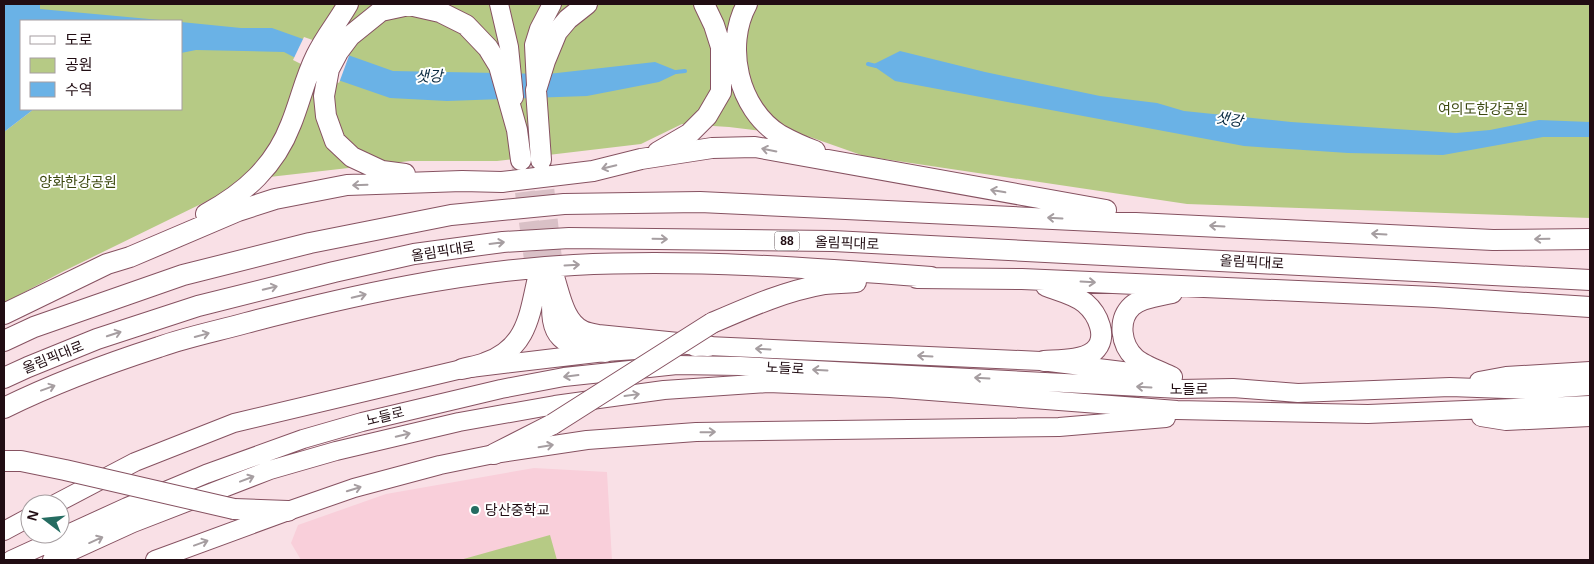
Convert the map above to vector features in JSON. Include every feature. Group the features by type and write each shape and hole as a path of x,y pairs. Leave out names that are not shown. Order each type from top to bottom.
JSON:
{"highway":[{"path":"130,257 221,206 264,172 283,142 315,57 331,28 348,4"},
{"path":"541,160 536,90 543,44 568,19 587,4"},
{"path":"641,159 668,148 689,134 707,116 720,92 721,47 714,25 704,4"},
{"path":"747,4 743,11 736,36 737,70 746,98 759,117 779,134 847,165"},
{"path":"462,181 382,171 352,157 335,141 326,116 324,96 329,69 338,52 350,36 381,12 409,5 440,12 466,25 488,48 498,66 517,130 521,160"},
{"path":"4,314 107,264 130,257 238,211 275,198 347,185 462,181 502,182 593,171 641,159 712,148 755,147 1184,225"},
{"path":"4,341 34,327 183,276 310,244 451,215 564,204 700,202 1493,240 1590,238"},
{"name":"올림픽대로","path":"4,378 97,339 198,306 414,254 512,241 569,238 832,242 1590,280"},
{"name":"올림픽대로","path":"4,408 37,392 160,346 292,311 383,290 524,268 692,263 931,277"},
{"path":"494,454 553,424 712,323 764,300 825,284 931,277 1022,279 1434,297 1590,307"},
{"path":"546,279 569,319 582,331 598,335 708,346"},
{"path":"546,279 551,310 556,330 561,339 578,347 606,352"},
{"path":"462,369 485,363 508,350 519,340 531,309 546,279"},
{"path":"1022,279 1068,293 1085,303 1096,316 1102,332 1099,345 1093,352 1080,357 1044,362"},
{"path":"1172,377 1135,359 1126,346 1121,329 1125,316 1132,306 1144,299 1204,287"},
{"path":"4,461 21,461 65,470 234,509 288,510"}],"main road":[{"path":"499,4 509,47 517,130"},
{"path":"543,44 539,29 552,4"},
{"path":"70,496 134,462 234,423 462,369 606,352 708,346 1044,362 1172,377 1232,388"},
{"name":"노들로","path":"11,560 188,482 302,439 420,408 564,376 677,366 740,366 1180,389 1232,388 1298,393 1450,387 1533,390 1590,386"},
{"path":"1450,387 1506,376 1590,371"},
{"name":"노들로","path":"52,560 133,523 270,470 336,451 459,422 555,405 655,392 768,384 890,388 1177,410 1368,414 1449,412 1590,404"},
{"path":"155,560 288,510 354,488 440,465 494,454 587,440 696,432 1059,427 1229,412"},
{"path":"1449,412 1506,421 1590,417"},
{"path":"4,531 20,522"}],"shaded area":[{"name":"당산중학교","path":"534,468 607,472 612,560 301,560 291,543 298,525 386,494"}],"green space":[{"name":"여의도한강공원","path":"40,4 1590,4 1590,218 1187,204 864,156 810,137 729,127 682,124 641,144 497,161 410,161 252,179 62,272 4,303 4,132 33,110 182,110 182,20 49,20 40,9"},
{"path":"550,535 557,560 460,560"}],"water":[{"path":"4,4 40,4 40,9 160,20 20,20 20,110 33,110 4,132"},
{"path":"182,22 241,28 272,28 393,71 548,74 655,62 680,72 659,82 587,96 447,101 390,98 338,80 284,52 196,50 182,53"},
{"path":"900,51 985,72 1100,96 1157,103 1184,111 1291,122 1456,133 1490,130 1539,120 1590,122 1590,137 1543,137 1443,155 1348,153 1244,146 895,81 872,65"}],"pier":[{"path":"304,37 350,53 339,83 293,60"}],"waterway":[{"name":"샛강","path":"868,64 876,66"},
{"name":"샛강","path":"676,72 685,71"}],"tunnel":[{"path":"541,160 554,277"},
{"path":"521,162 537,282"}],"place":[{"name":"당산중학교","path":"475,510"}],"park label":[{"name":"양화한강공원","path":"78,182"}]}
